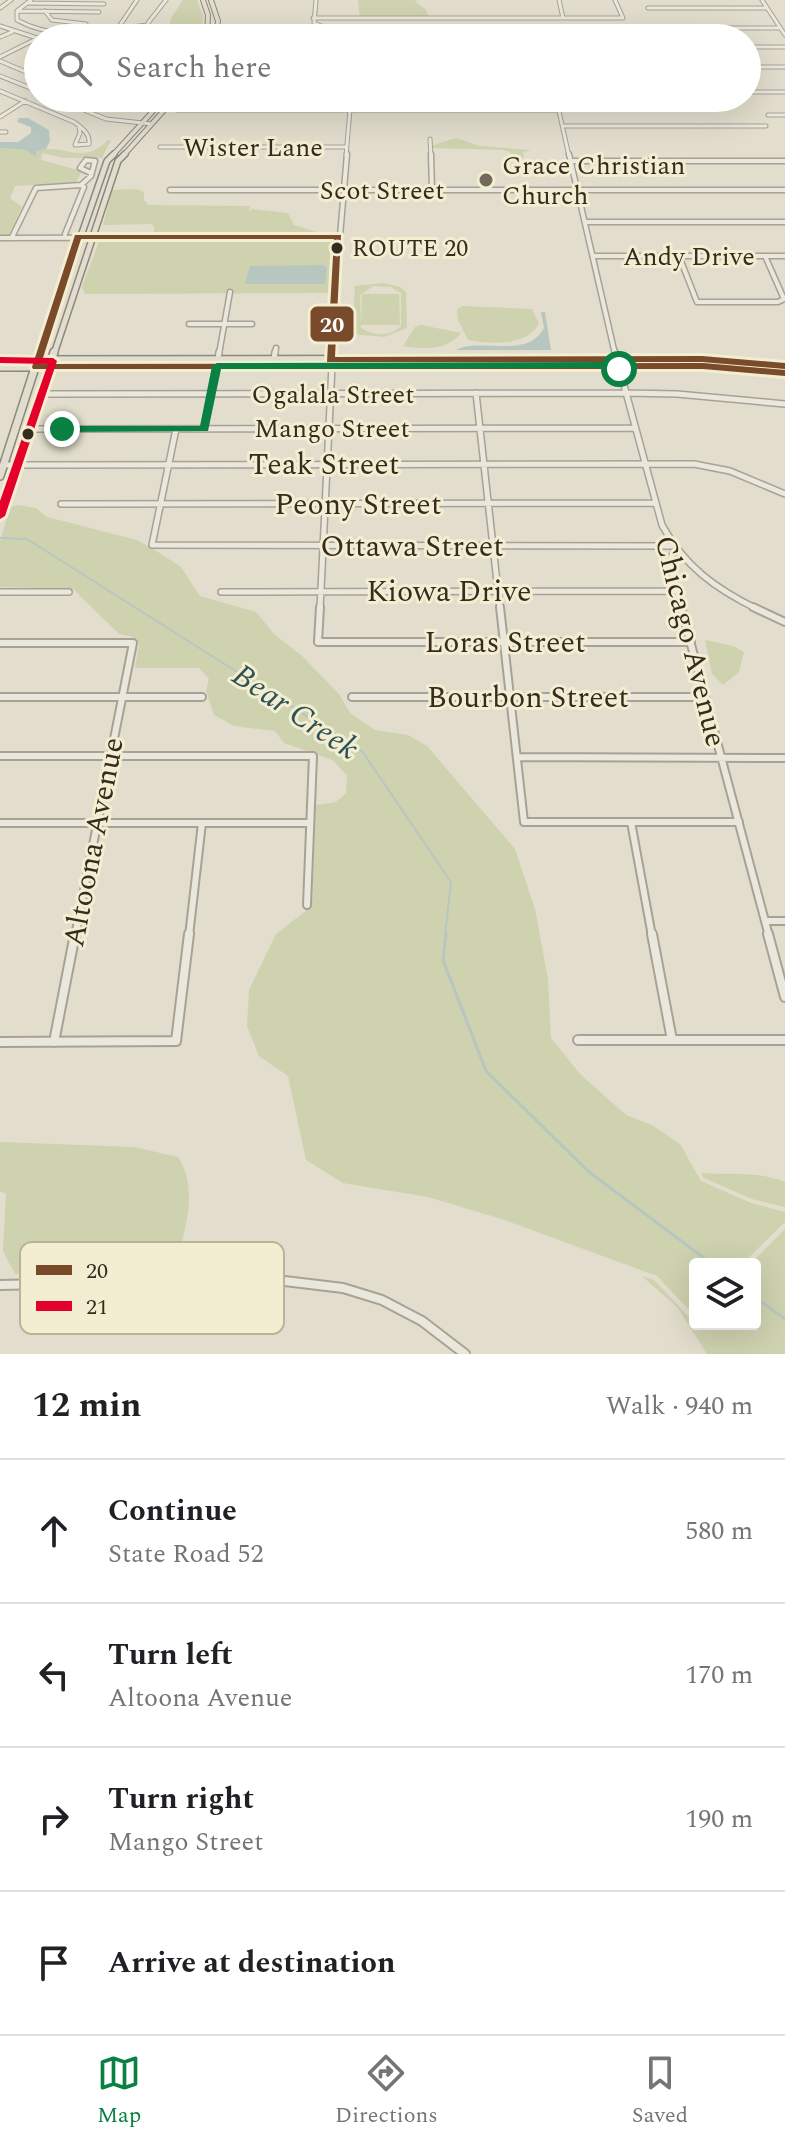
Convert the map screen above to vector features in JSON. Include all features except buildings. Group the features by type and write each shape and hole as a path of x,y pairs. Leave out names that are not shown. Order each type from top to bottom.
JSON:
{"main road":[{"path":"203,0 208,24"},
{"path":"211,0 218,24"},
{"path":"0,516 118,161 156,112"},
{"path":"0,476 78,237 107,161 160,112"},
{"path":"0,367 37,364 163,367 274,360 331,363 704,359 785,366"},
{"path":"0,360 37,364"},
{"path":"52,364 113,360 230,366 399,360 618,362 785,373"}],"street":[{"path":"1,6 11,0"},
{"path":"119,24 137,0"},
{"path":"149,24 166,0"},
{"path":"316,0 313,18 318,24"},
{"path":"559,0 563,18"},
{"path":"313,18 623,18 615,0"},
{"path":"762,0 785,35"},
{"path":"24,24 15,16 30,1 106,2"},
{"path":"45,11 52,20 86,24 106,2"},
{"path":"648,8 767,8"},
{"path":"17,11 99,12"},
{"path":"774,18 785,18"},
{"path":"0,26 24,35"},
{"path":"761,28 780,28"},
{"path":"0,37 12,32"},
{"path":"0,59 24,45"},
{"path":"761,47 785,47"},
{"path":"0,59 24,71"},
{"path":"761,67 785,67"},
{"path":"0,76 24,85"},
{"path":"0,92 24,101"},
{"path":"761,92 785,92"},
{"path":"0,117 24,102"},
{"path":"49,112 79,126 87,132 89,144 75,145 80,133 79,126"},
{"path":"89,112 106,119 148,124"},
{"path":"321,592 338,237 350,112"},
{"name":"Chicago Avenue","path":"559,112 644,464 673,548 669,561 785,997"},
{"path":"768,115 785,115"},
{"path":"564,126 766,126"},
{"path":"0,132 6,132"},
{"path":"430,139 432,190"},
{"name":"Wister Lane","path":"160,147 346,147"},
{"path":"571,161 785,161"},
{"path":"12,237 36,188 81,185 90,178 91,173"},
{"path":"65,234 84,187 81,185"},
{"name":"Scot Street","path":"170,190 785,190"},
{"path":"74,210 88,210"},
{"path":"585,222 785,222"},
{"path":"0,238 338,237"},
{"name":"Andy Drive","path":"593,256 785,256"},
{"path":"679,256 697,302 782,301 784,299 765,256"},
{"path":"204,429 230,292"},
{"path":"189,324 252,324"},
{"path":"274,360 276,348"},
{"path":"476,393 524,822 739,822"},
{"name":"Ogalala Street","path":"40,394 626,393 720,397 785,404"},
{"name":"Mango Street","path":"29,429 635,428"},
{"path":"161,504 176,429"},
{"name":"Teak Street","path":"4,465 694,464 730,471 785,494"},
{"name":"Peony Street","path":"61,504 656,503"},
{"name":"Ottawa Street","path":"161,504 152,545 673,548"},
{"path":"673,548 700,576 729,596 785,622"},
{"name":"Kiowa Drive","path":"221,592 677,591"},
{"path":"0,592 69,592"},
{"name":"Loras Street","path":"321,592 318,642 691,642"},
{"name":"Altoona Avenue","path":"0,643 133,643 54,1042"},
{"path":"0,697 202,697"},
{"name":"Bourbon Street","path":"352,697 705,697"},
{"path":"0,756 313,756 307,905"},
{"path":"517,757 785,758"},
{"path":"631,822 672,1040"},
{"path":"0,1042 176,1041 202,823"},
{"path":"0,824 310,823"},
{"path":"765,921 785,921"},
{"path":"578,1040 785,1040"},
{"path":"284,1281 343,1288 382,1300 422,1321 465,1354"},
{"path":"0,1285 20,1285"}],"green space":[{"path":"183,0 197,0 203,24 170,24"},
{"path":"358,0 418,0 415,1 426,10 429,18 360,17"},
{"path":"456,138 480,146 531,150 523,152 524,158 511,158 510,152 503,150 433,148 433,145"},
{"path":"111,140 102,158 64,158 42,153 41,160 82,171 76,182 15,186 10,198 22,207 9,235 0,235 0,148 25,150 36,157 37,151 47,149 90,152"},
{"path":"136,189 144,192 148,205 250,206 249,212 252,209 288,213 294,225 323,234 154,235 151,224 103,225 112,190"},
{"path":"333,238 330,293 85,294 82,287 100,239"},
{"path":"383,283 400,287 406,292 407,328 384,337 352,334 355,286","holes":["373,286 391,287 401,293 401,326 381,334 361,328 360,295"]},
{"path":"362,294 399,294 400,325 361,325"},
{"path":"463,306 532,309 539,323 533,331 517,340 497,343 468,340 458,320 457,309"},
{"path":"421,325 461,333 442,346 403,346 415,327"},
{"path":"10,507 36,508 47,517 137,540 158,552 181,567 200,596 256,612 275,635 302,656 339,694 350,713 375,730 408,735 427,746 515,849 535,909 548,979 551,1038 580,1074 626,1115 652,1125 680,1144 701,1181 751,1203 785,1212 785,1222 748,1258 689,1258 689,1310 657,1276 502,1219 428,1197 343,1183 306,1160 288,1076 259,1056 247,1026 249,990 276,934 312,906 316,805 336,802 346,793 347,776 333,760 284,743 275,731 234,726 214,715 206,691 209,679 199,668 135,668 139,644 133,637 119,634 73,589 0,587 0,542"},
{"path":"705,640 733,646 744,652 739,672 723,685 712,674"},
{"path":"0,1142 134,1147 178,1157 188,1183 189,1196 181,1242 20,1242 20,1274 15,1274 3,1251 6,1194 0,1191"},
{"path":"701,1173 754,1175 785,1182 785,1207 752,1199 704,1178"},
{"path":"785,1229 785,1354 707,1354 692,1330 761,1330 761,1258 756,1258"},
{"path":"642,1276 654,1280 689,1317 689,1325 678,1308"}],"shaded area":[{"path":"19,118 28,118 49,130 50,141 46,149 37,151 36,157 25,150 0,148 0,142 18,142 31,133 31,127 17,122"},
{"path":"323,265 327,268 325,283 322,284 245,284 250,266"},
{"path":"541,312 545,312 551,350 456,350 526,343 536,338 544,328"}],"waterway":[{"name":"Bear Creek","path":"0,538 27,539 362,751 451,882 445,936"},
{"name":"Bear Creek","path":"446,934 443,960 486,1071 589,1172 704,1258"},
{"name":"Bear Creek","path":"761,1301 785,1319"}],"transit line":[{"name":"20","path":"785,366 702,359 330,360 338,237 78,237 36,367 703,366 785,373"},
{"name":"21","path":"0,360 53,361 0,516"}],"place":[{"name":"Grace Christian Church","path":"486,180"},
{"name":"ROUTE 20","path":"337,248"}],"route":[{"path":"62,429 204,429 217,366 608,365 619,366 619,369"}]}
